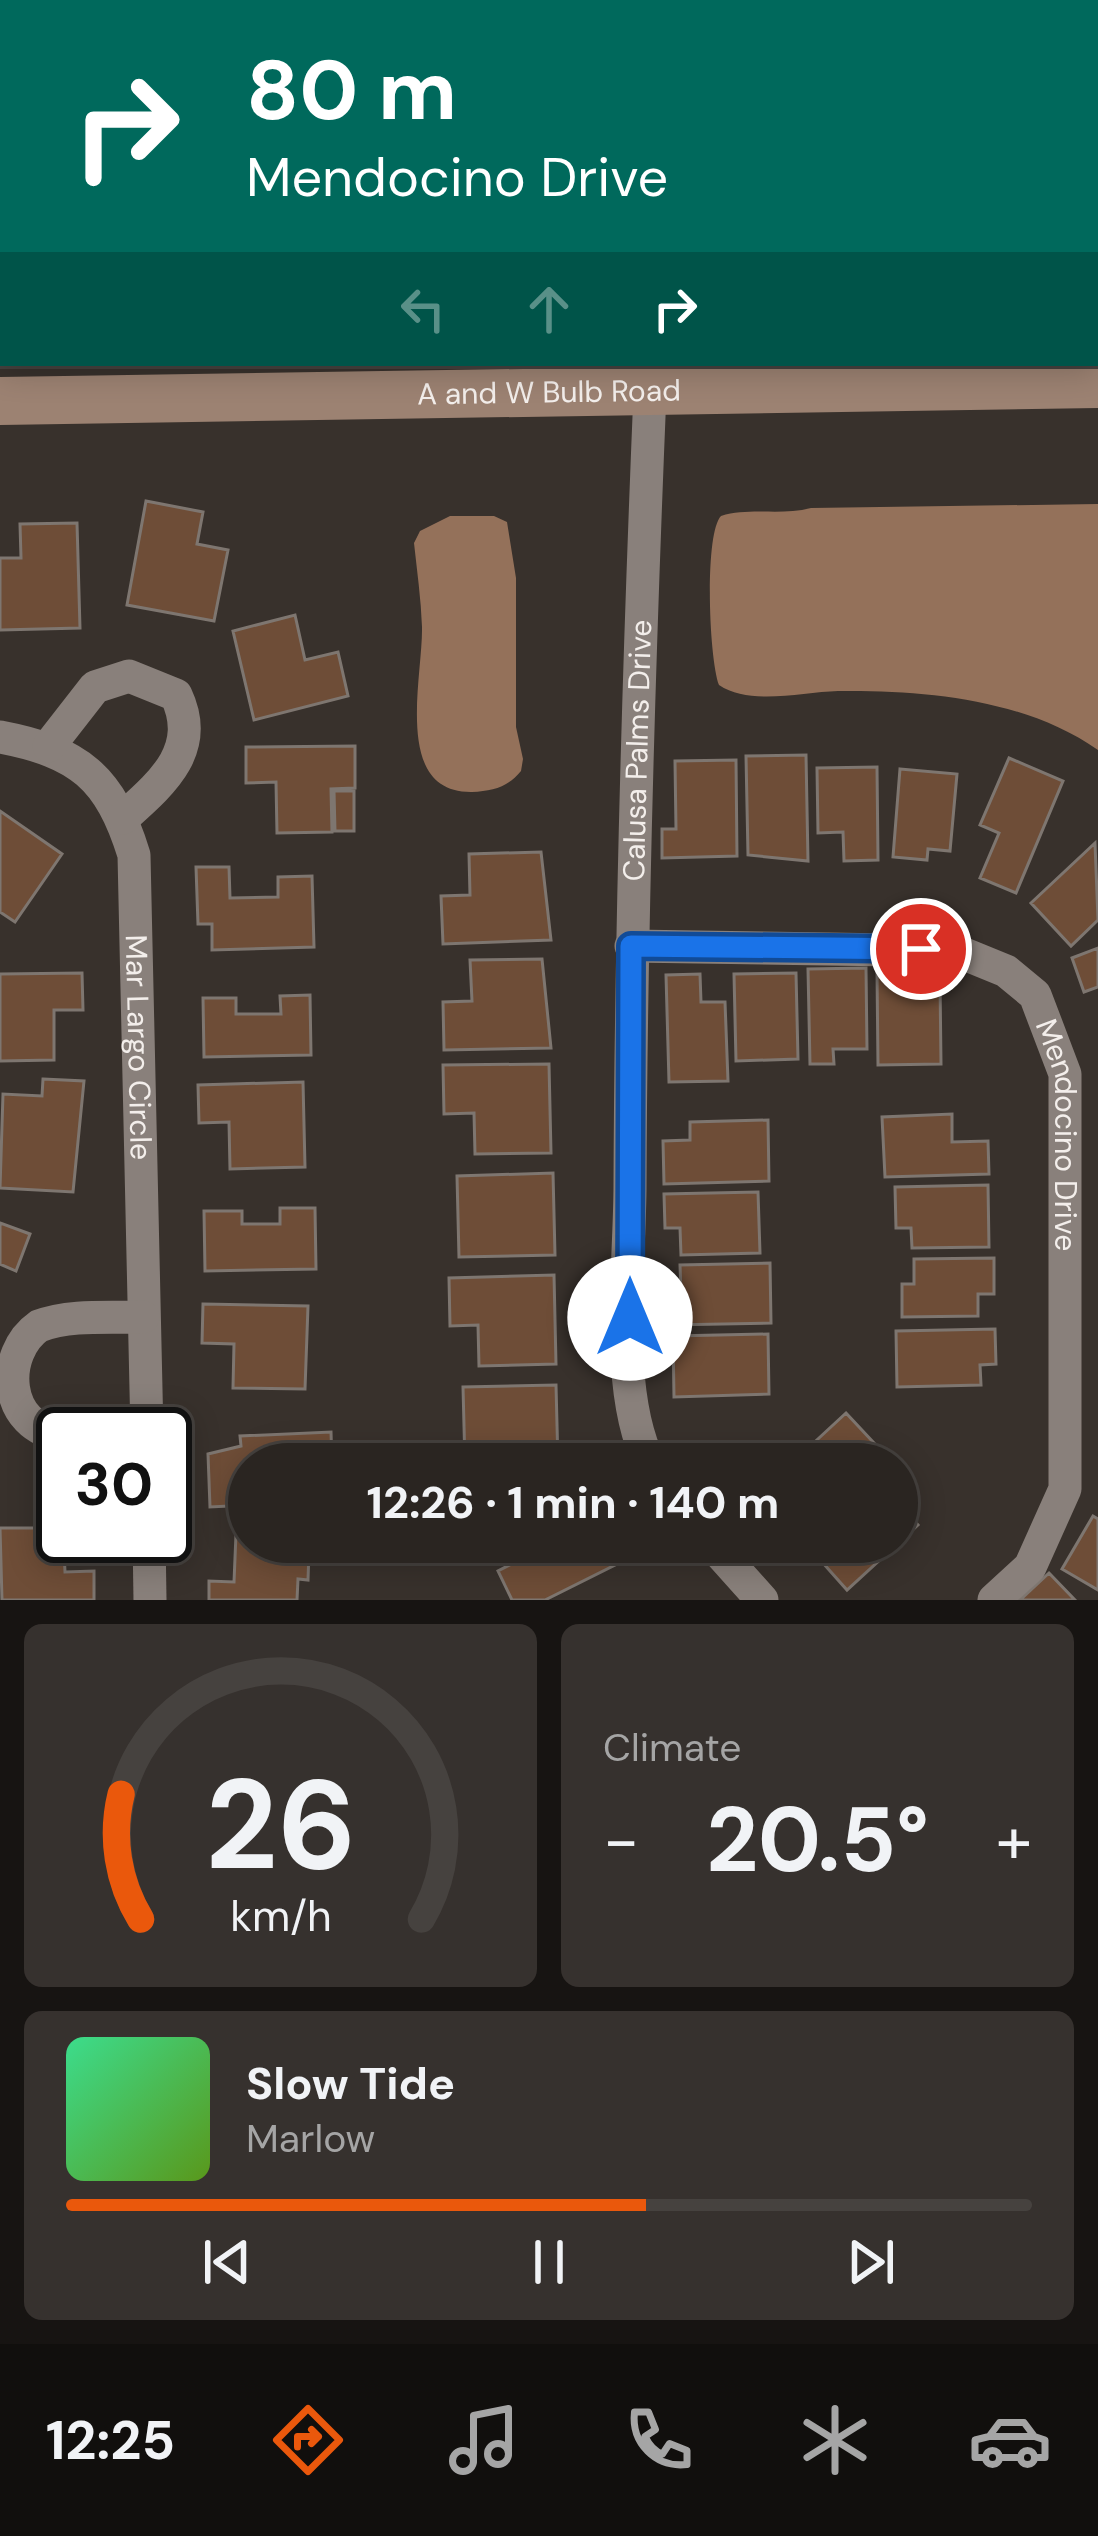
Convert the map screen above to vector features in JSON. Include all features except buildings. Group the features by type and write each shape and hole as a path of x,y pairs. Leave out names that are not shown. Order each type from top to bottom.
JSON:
{"street":[{"name":"A and W Bulb Road","path":"0,400 1098,384"},
{"name":"Calusa Palms Drive","path":"643,1443 630,1405 631,946 650,392"},
{"path":"49,746 95,687 129,676 176,695 186,716 183,752 162,783 123,818"},
{"name":"Mar Largo Circle","path":"0,737 49,746 80,763 105,788 123,818 134,855 146,1407"},
{"name":"Mendocino Drive","path":"631,946 957,951 1006,971 1035,995 1065,1074 1065,1489 1030,1567 994,1600"},
{"path":"36,1431 16,1417 1,1368 10,1350 38,1327 143,1317"},
{"path":"149,1563 150,1600"},
{"path":"729,1563 762,1600"}],"shaded area":[{"path":"1098,504 1098,750 1039,719 973,701 871,691 761,696 719,685 710,598 712,546 721,516 811,508"},
{"path":"450,516 494,516 507,522 516,578 516,727 521,771 505,784 472,792 447,787 431,774 421,754 417,729 422,627 414,543 420,531"}],"route":[{"path":"630,1318 631,946 921,949"}]}
